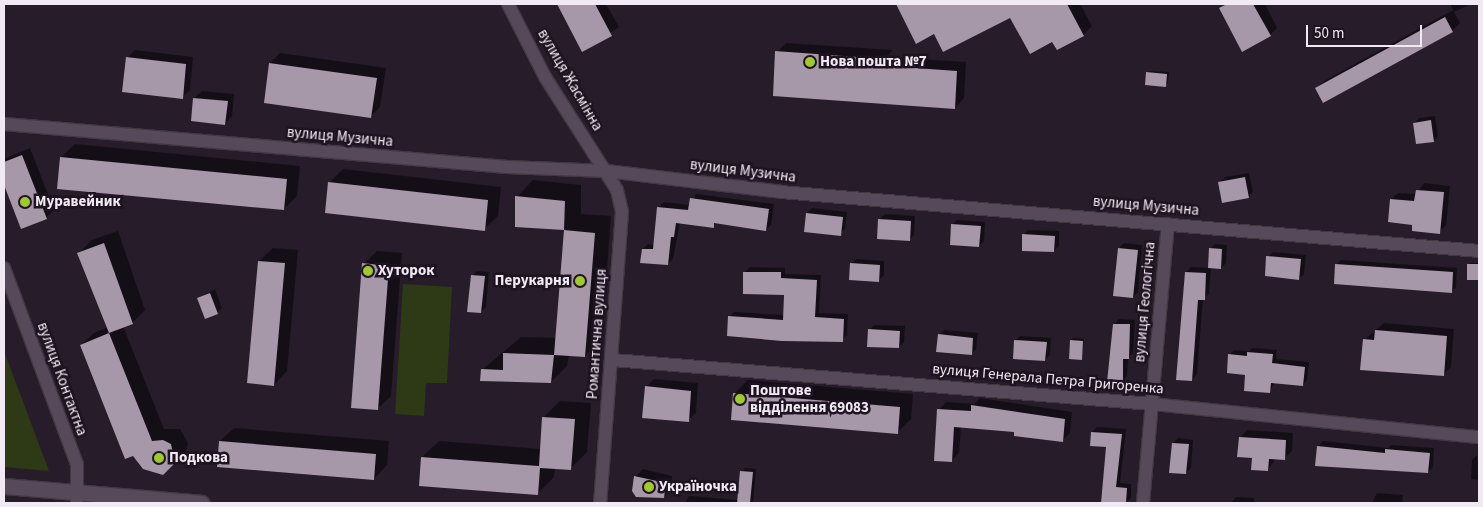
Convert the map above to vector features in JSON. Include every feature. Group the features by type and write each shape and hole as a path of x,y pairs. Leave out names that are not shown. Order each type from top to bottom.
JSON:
{"street":[{"name":"вулиця Жасмінна","path":"508,4 545,77 606,170"},
{"name":"вулиця Музична","path":"4,124 497,166 606,170 780,192 1479,251"},
{"name":"Романтична вулиця","path":"600,503 613,360 622,212 617,190 606,170"},
{"name":"вулиця Геологічна","path":"1143,503 1168,224"},
{"name":"вулиця Контактна","path":"4,268 77,464 78,498"},
{"name":"вулиця Генерала Петра Григоренка","path":"613,360 1152,404 1479,437"},
{"path":"4,486 78,498 200,503"}],"green space":[{"path":"403,284 452,287 447,383 426,383 424,416 395,414"},
{"path":"4,351 49,471 4,467"}],"building":[{"path":"557,4 595,4 612,36 582,52"},
{"path":"896,4 1067,4 1084,36 1057,50 1052,42 1030,54 1010,18 943,52 934,34 916,44"},
{"path":"1227,4 1253,4 1271,36 1242,52 1219,8"},
{"path":"1445,17 1453,32 1323,103 1315,88"},
{"path":"775,51 885,59 873,65 957,71 955,109 773,96"},
{"path":"126,57 186,64 183,99 122,92"},
{"path":"269,63 377,78 371,118 264,103"},
{"path":"1146,72 1167,74 1166,87 1145,85"},
{"path":"193,98 228,101 225,125 191,121"},
{"path":"1431,120 1434,142 1416,144 1413,123"},
{"name":"Муравейник","path":"22,155 47,219 21,229 4,185 4,162"},
{"path":"60,157 287,179 284,210 57,189"},
{"path":"1245,177 1249,198 1222,203 1218,182"},
{"path":"328,182 488,200 485,231 325,213"},
{"path":"1416,190 1444,192 1440,234 1412,231 1412,225 1388,222 1390,199 1414,201"},
{"path":"515,196 565,201 564,230 515,227"},
{"path":"690,198 769,209 766,231 714,223 714,228 676,223 674,237 671,237 668,265 640,263 642,249 653,249 657,207 688,210"},
{"path":"806,213 843,217 841,236 804,232"},
{"path":"878,219 911,221 910,241 877,239"},
{"path":"951,224 981,226 979,247 950,245"},
{"path":"564,230 595,233 585,357 554,355"},
{"path":"1022,234 1055,236 1054,252 1022,251"},
{"path":"104,243 133,324 109,333 77,253"},
{"path":"1118,248 1138,250 1133,298 1113,296"},
{"path":"1209,248 1222,249 1221,269 1208,268"},
{"path":"1266,256 1301,259 1299,280 1265,276"},
{"path":"258,261 285,263 274,386 247,383"},
{"path":"362,263 389,266 378,410 351,408"},
{"path":"850,263 880,265 879,282 849,280"},
{"path":"1335,264 1453,272 1452,293 1334,284"},
{"path":"1467,264 1479,264 1479,280 1467,280"},
{"path":"743,272 781,272 781,278 817,280 815,317 844,319 843,342 782,341 727,336 728,316 783,320 784,295 743,294"},
{"path":"1185,272 1206,273 1205,300 1198,300 1192,381 1176,380"},
{"path":"471,275 485,276 481,313 467,312"},
{"path":"210,293 218,314 205,319 197,298"},
{"path":"1113,324 1130,324 1129,359 1123,359 1123,382 1107,382"},
{"path":"868,329 900,331 899,348 867,347"},
{"path":"1375,330 1447,336 1444,376 1360,370 1363,339 1374,340"},
{"path":"109,333 152,441 163,440 171,444 175,463 163,475 143,469 133,456 125,459 80,345"},
{"path":"938,334 973,338 972,355 936,352"},
{"path":"1014,340 1047,342 1045,361 1013,359"},
{"path":"1070,340 1083,341 1082,360 1069,359"},
{"path":"1247,352 1273,354 1272,363 1305,367 1303,386 1271,383 1270,393 1244,391 1245,375 1227,373 1228,354 1247,356"},
{"path":"503,353 554,355 551,383 480,381 481,369 503,370"},
{"path":"645,386 691,391 689,422 642,418"},
{"path":"733,393 900,407 898,434 731,420"},
{"path":"971,405 1065,419 1063,442 1014,436 1014,432 954,427 952,462 934,461 937,409 971,411"},
{"path":"542,417 575,419 571,470 540,468 538,495 419,486 421,457 539,466"},
{"path":"1091,432 1122,434 1116,487 1127,488 1126,503 1101,503 1106,447 1090,446"},
{"path":"1239,437 1286,440 1285,460 1269,459 1268,471 1251,470 1252,458 1237,457"},
{"path":"219,441 376,454 374,480 217,467"},
{"path":"1172,443 1189,444 1186,474 1169,473"},
{"path":"1317,446 1385,453 1385,449 1430,453 1428,473 1315,466"},
{"path":"740,471 753,472 750,503 737,503"},
{"name":"Україночка","path":"634,476 666,483 664,498 636,497 632,491"}],"place":[{"name":"Нова пошта №7","path":"810,62"},
{"name":"Муравейник","path":"25,202"},
{"name":"Хуторок","path":"368,271"},
{"name":"Перукарня","path":"580,281"},
{"name":"Поштове відділення 69083","path":"740,399"},
{"name":"Подкова","path":"159,458"},
{"name":"Україночка","path":"649,487"}]}
